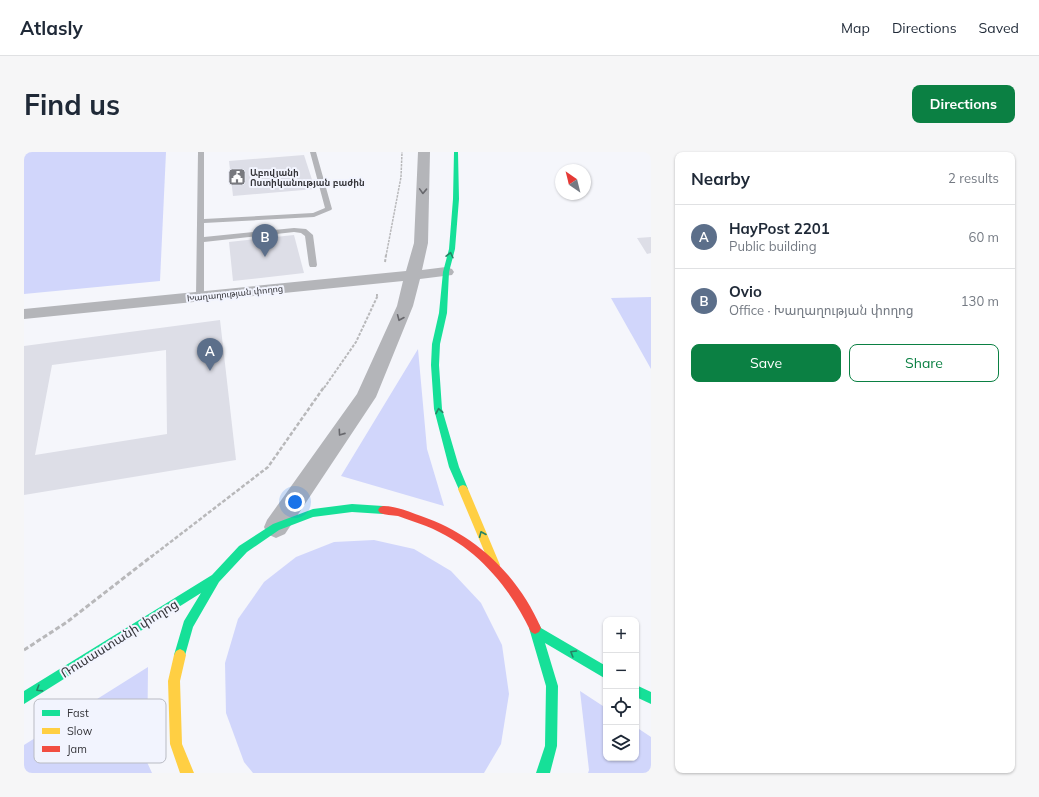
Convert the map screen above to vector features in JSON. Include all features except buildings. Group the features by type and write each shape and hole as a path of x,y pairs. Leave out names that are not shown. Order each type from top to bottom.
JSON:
{"street":[{"path":"276,527 366,397 405,306 421,243 424,152"},
{"path":"456,152 456,199 452,249 446,272 443,313 436,344 435,364 438,409 454,467 497,569"},
{"name":"Խաղաղության փողոց","path":"24,314 446,272"},
{"path":"186,773 176,744 174,681 188,625 215,579 243,549 276,527 313,513 352,508 391,510 429,522 459,538 497,569 519,598 537,632 552,686 551,746 543,773"},
{"name":"Ռուսաստանի փողոց","path":"24,698 215,579"},
{"path":"537,632 603,671"},
{"path":"639,692 651,698"}],"lane":[{"path":"200,296 201,152"},
{"path":"200,221 314,215 329,209 313,152"},
{"path":"200,240 294,230 304,231 309,235 313,264"}],"path":[{"path":"383,268 401,177 402,152"},
{"path":"24,650 67,622 268,468 356,342 378,295"}],"shaded area":[{"path":"24,152 166,152 160,281 24,294"},
{"path":"651,297 651,369 611,298"},
{"path":"418,349 427,449 444,506 341,476"},
{"path":"374,540 414,549 451,571 481,603 502,645 509,694 501,744 484,773 253,773 244,762 226,713 225,663 238,619 264,582 296,557 334,542"},
{"path":"148,667 148,699 97,699"},
{"path":"580,691 603,706 603,761 639,761 639,729 651,737 651,773 588,773 589,770"},
{"path":"34,739 34,763 147,763 152,773 24,773 24,745"}],"traffic: fast":[{"path":"456,152 456,199 452,249 446,272 443,313 436,344 435,365 438,409 454,467 463,489"},
{"path":"180,655 188,625 215,579 243,549 276,527 313,513 352,508 383,510"},
{"path":"24,698 212,580"},
{"path":"535,628 552,686 551,746 543,773"},
{"path":"537,632 603,671"},
{"path":"639,692 651,698"}],"traffic: slow":[{"path":"463,489 495,565"},
{"path":"180,655 174,681 176,744 187,773"}],"traffic: jam":[{"path":"383,510 399,512 446,531 460,539 487,559 499,571 519,598 535,628"}],"place":[{"name":"Աբովյանի Ոստիկանության բաժին","path":"237,177"},
{"name":"Ovio","path":"265,257"},
{"name":"HayPost 2201","path":"210,371"}]}
